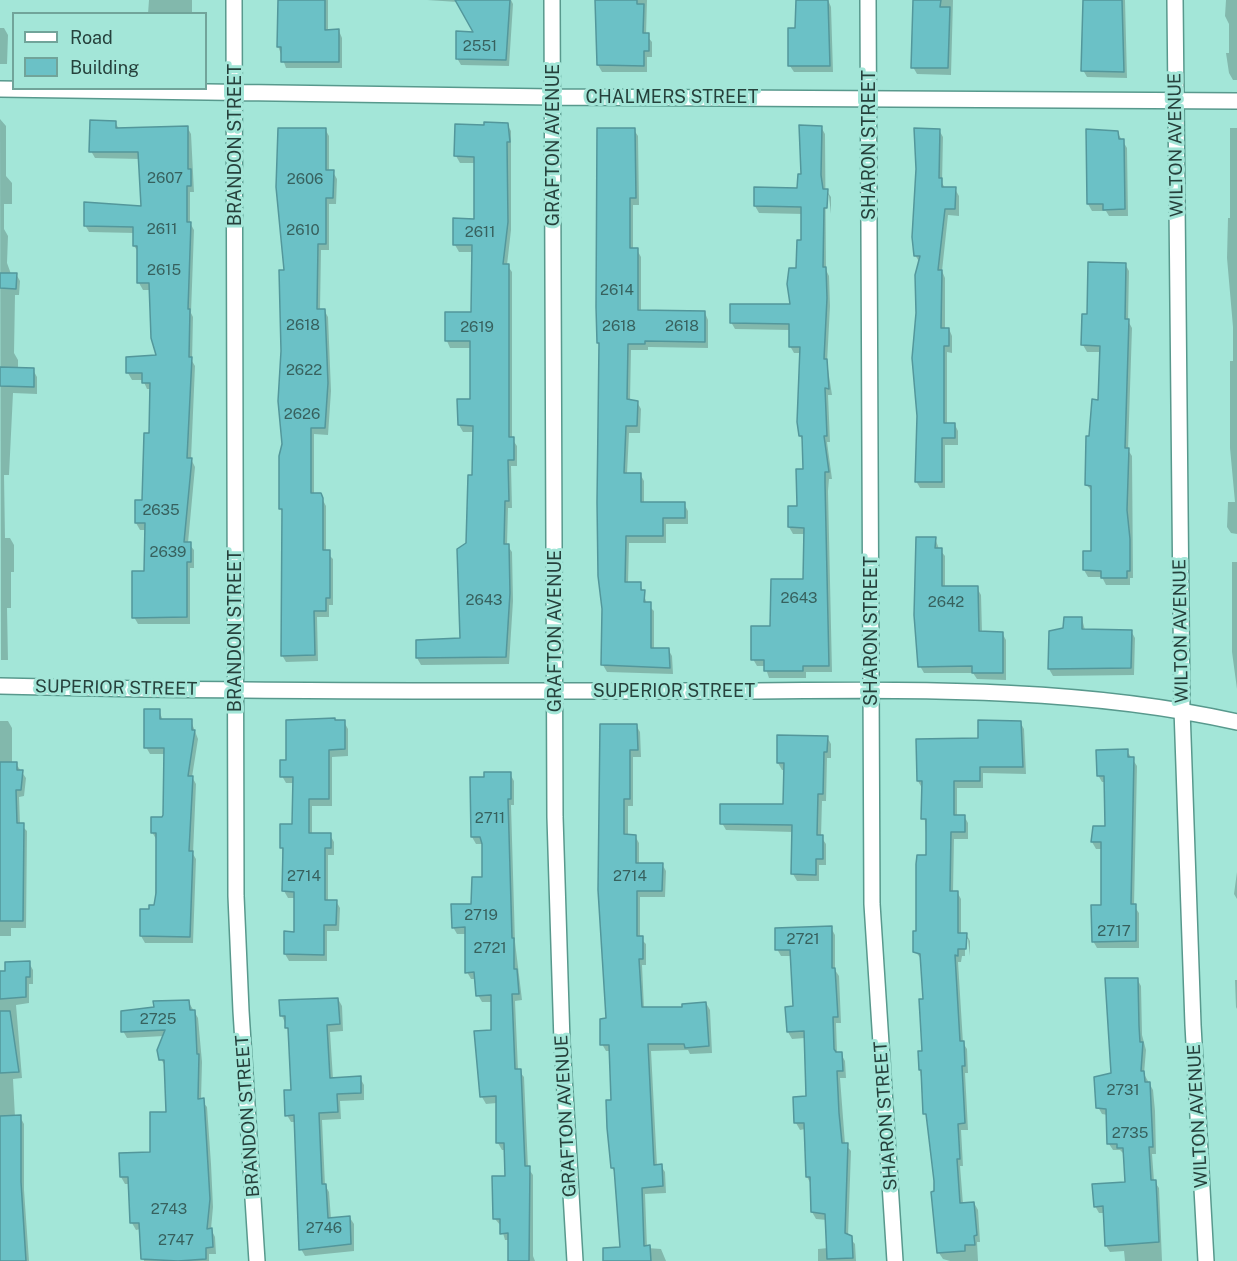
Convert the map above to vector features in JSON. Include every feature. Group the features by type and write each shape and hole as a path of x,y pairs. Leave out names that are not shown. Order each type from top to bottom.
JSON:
{"street":[{"name":"BRANDON STREET","path":"234,0 236,896 257,1261"},
{"name":"GRAFTON AVENUE","path":"552,0 555,817 562,1042 575,1261"},
{"name":"SHARON STREET","path":"868,0 872,904 895,1261"},
{"name":"WILTON AVENUE","path":"1175,0 1182,710 1193,1025 1206,1261"},
{"name":"CHALMERS STREET","path":"157,90 552,97 1237,101"},
{"name":"SUPERIOR STREET","path":"0,686 556,691 871,690 1034,696 1182,710 1237,722"}],"building":[{"path":"278,0 325,0 325,30 339,29 339,62 281,62 281,47 277,47"},
{"path":"455,0 510,0 506,60 456,59 456,31 473,32"},
{"path":"595,0 637,0 637,4 644,4 643,33 649,33 649,51 644,51 644,66 597,65"},
{"path":"796,0 828,0 830,66 788,66 788,28 795,28"},
{"path":"913,0 941,0 940,7 950,7 948,68 911,68"},
{"path":"1083,0 1122,0 1124,72 1081,71"},
{"path":"90,120 116,121 116,128 188,126 188,169 191,169 191,186 187,186 187,222 191,222 188,309 190,309 189,357 192,357 187,458 192,458 184,542 191,542 191,562 187,562 187,617 132,618 132,571 144,571 145,523 135,523 135,500 142,500 144,433 149,433 150,383 142,383 142,373 126,373 126,357 156,355 151,338 149,283 137,283 137,246 133,246 133,227 84,226 84,202 141,206 138,152 89,152"},
{"path":"484,122 508,123 510,142 507,142 508,222 503,264 509,264 509,437 514,437 514,460 508,460 509,501 505,501 504,544 509,544 510,593 506,657 416,658 416,640 460,638 457,549 466,543 468,475 472,475 473,426 458,425 457,399 470,399 470,341 445,341 445,312 471,312 472,245 453,245 453,218 474,219 474,157 454,156 455,124 484,125"},
{"path":"799,125 822,126 821,175 823,189 828,189 827,208 824,208 823,267 826,267 827,298 824,359 827,359 829,389 825,388 827,436 824,436 829,472 825,472 829,666 803,666 803,671 764,671 764,660 751,660 751,626 770,626 771,579 803,579 804,528 788,527 788,506 797,506 796,469 803,469 802,436 799,436 797,422 800,347 789,347 789,324 730,323 730,304 790,304 787,284 789,268 796,268 797,240 801,240 801,207 754,206 754,187 797,188 798,174 801,174"},
{"path":"278,128 326,128 326,170 334,170 333,198 326,198 326,244 318,244 317,309 325,309 328,383 325,428 311,428 311,493 321,493 323,498 323,550 330,550 330,598 326,598 326,611 314,611 315,655 281,656 282,509 279,509 279,456 282,444 278,401 281,351 279,270 284,270 276,187"},
{"path":"597,128 635,128 636,198 630,198 630,248 638,248 638,310 705,311 705,342 645,341 645,344 628,344 627,399 638,401 637,426 626,426 624,473 641,473 641,502 685,502 685,518 663,518 663,536 626,536 625,582 641,582 641,590 645,590 644,602 651,602 651,648 669,648 670,668 601,665 602,609 598,576 597,502 599,343 597,343 596,307"},
{"path":"914,128 940,129 939,178 942,178 942,187 956,187 955,209 945,209 938,270 942,270 941,328 949,328 949,346 944,346 944,423 955,423 955,438 942,438 942,482 915,482 917,416 912,358 916,313 915,275 920,256 914,256 912,237 916,169"},
{"path":"1086,129 1118,131 1119,139 1124,139 1125,209 1103,210 1103,204 1087,204"},
{"path":"1088,262 1126,263 1125,319 1129,319 1125,448 1129,448 1127,510 1130,539 1130,571 1127,571 1127,578 1101,578 1101,571 1083,570 1083,551 1091,551 1091,486 1085,485 1086,436 1089,436 1092,399 1098,400 1100,346 1081,345 1082,314 1087,314"},
{"path":"0,273 17,273 16,289 0,288"},
{"path":"0,367 34,368 34,387 0,386"},
{"path":"916,537 936,537 935,548 942,548 942,586 978,586 979,631 1003,632 1003,673 972,673 972,666 918,667 914,615"},
{"path":"1064,617 1082,617 1082,629 1132,630 1131,668 1048,669 1049,631 1063,628"},
{"path":"144,709 160,709 160,719 192,719 192,730 195,730 188,776 193,776 189,851 193,851 190,937 140,936 140,909 149,909 149,905 154,905 156,893 156,833 151,833 151,817 162,817 163,815 164,748 144,748"},
{"path":"335,718 335,720 345,720 345,749 329,750 329,799 309,799 309,833 331,833 331,848 325,848 325,900 337,900 336,925 324,925 324,955 284,954 284,931 294,932 294,892 282,891 283,848 280,848 280,824 292,824 293,777 280,777 280,760 286,760 286,720"},
{"path":"978,720 1021,721 1023,767 980,767 980,781 954,781 954,815 965,815 965,832 951,832 950,891 958,891 958,933 967,933 966,949 958,949 958,956 955,955 960,1041 964,1041 965,1066 962,1066 965,1123 958,1124 960,1159 957,1159 960,1203 974,1202 977,1235 974,1236 975,1245 965,1245 965,1251 937,1253 931,1192 934,1191 934,1181 926,1114 923,1114 921,1070 919,1070 918,1051 922,1051 919,999 923,999 920,954 913,952 913,931 916,931 917,855 926,855 926,819 921,819 922,781 917,781 916,739 978,738"},
{"path":"600,724 637,724 638,750 630,750 630,799 624,799 624,834 636,835 636,863 663,863 662,891 637,891 637,936 643,936 643,959 639,959 642,1007 682,1007 682,1004 706,1002 709,1046 685,1048 684,1044 648,1044 654,1165 662,1164 663,1186 642,1188 644,1246 650,1245 651,1261 603,1261 603,1248 620,1247 614,1168 611,1168 607,1128 606,1100 611,1100 609,1045 600,1045 600,1019 606,1018 598,890"},
{"path":"777,735 828,736 827,752 824,752 823,794 818,794 817,835 823,835 823,859 816,859 816,875 791,874 792,825 720,824 720,804 783,804 784,763 777,763"},
{"path":"1128,749 1128,757 1134,757 1131,904 1136,904 1136,941 1092,942 1091,905 1101,905 1101,842 1091,842 1093,826 1105,826 1104,776 1097,776 1096,750"},
{"path":"0,762 17,762 17,770 23,770 21,790 16,790 17,823 24,823 23,921 0,921"},
{"path":"484,772 511,772 511,799 508,799 512,938 514,938 514,969 517,969 519,994 512,994 515,1069 521,1069 525,1166 530,1166 529,1261 508,1261 508,1233 500,1234 500,1219 493,1219 492,1176 505,1176 504,1143 496,1143 496,1096 480,1097 474,1031 491,1030 491,995 476,996 474,972 465,973 465,927 452,928 451,904 471,904 472,877 482,877 482,844 480,837 471,837 470,777 484,777"},
{"path":"832,926 832,968 835,968 838,1017 833,1017 834,1049 836,1052 842,1052 843,1071 837,1071 839,1113 842,1143 848,1143 845,1233 852,1236 853,1258 827,1259 825,1214 811,1212 810,1177 806,1177 804,1123 794,1123 793,1097 806,1096 804,1031 787,1032 785,1007 793,1006 790,950 775,950 775,928"},
{"path":"30,961 30,977 26,977 26,997 0,999 0,971 5,971 5,962"},
{"path":"1105,978 1138,978 1140,1042 1143,1042 1141,1071 1144,1071 1145,1082 1150,1082 1153,1147 1149,1147 1151,1180 1156,1180 1159,1242 1105,1246 1103,1206 1094,1207 1092,1184 1125,1182 1123,1148 1117,1148 1117,1144 1107,1144 1106,1109 1096,1108 1094,1077 1111,1073"},
{"path":"338,998 340,1024 327,1025 330,1078 361,1076 361,1093 337,1094 338,1112 319,1113 322,1184 326,1184 328,1218 350,1216 351,1244 299,1250 294,1115 285,1116 284,1090 291,1090 288,1028 285,1028 285,1016 280,1016 279,1000"},
{"path":"189,1000 190,1010 195,1010 197,1054 199,1054 198,1099 204,1098 210,1199 207,1229 212,1228 213,1247 206,1248 206,1259 178,1261 141,1259 139,1223 130,1223 128,1177 120,1177 119,1153 150,1152 150,1112 166,1112 164,1060 159,1060 157,1050 165,1030 121,1032 121,1011 154,1007 153,1001"},
{"path":"0,1011 10,1011 19,1072 0,1073"},
{"path":"21,1115 21,1182 26,1261 0,1261 0,1116"}]}
